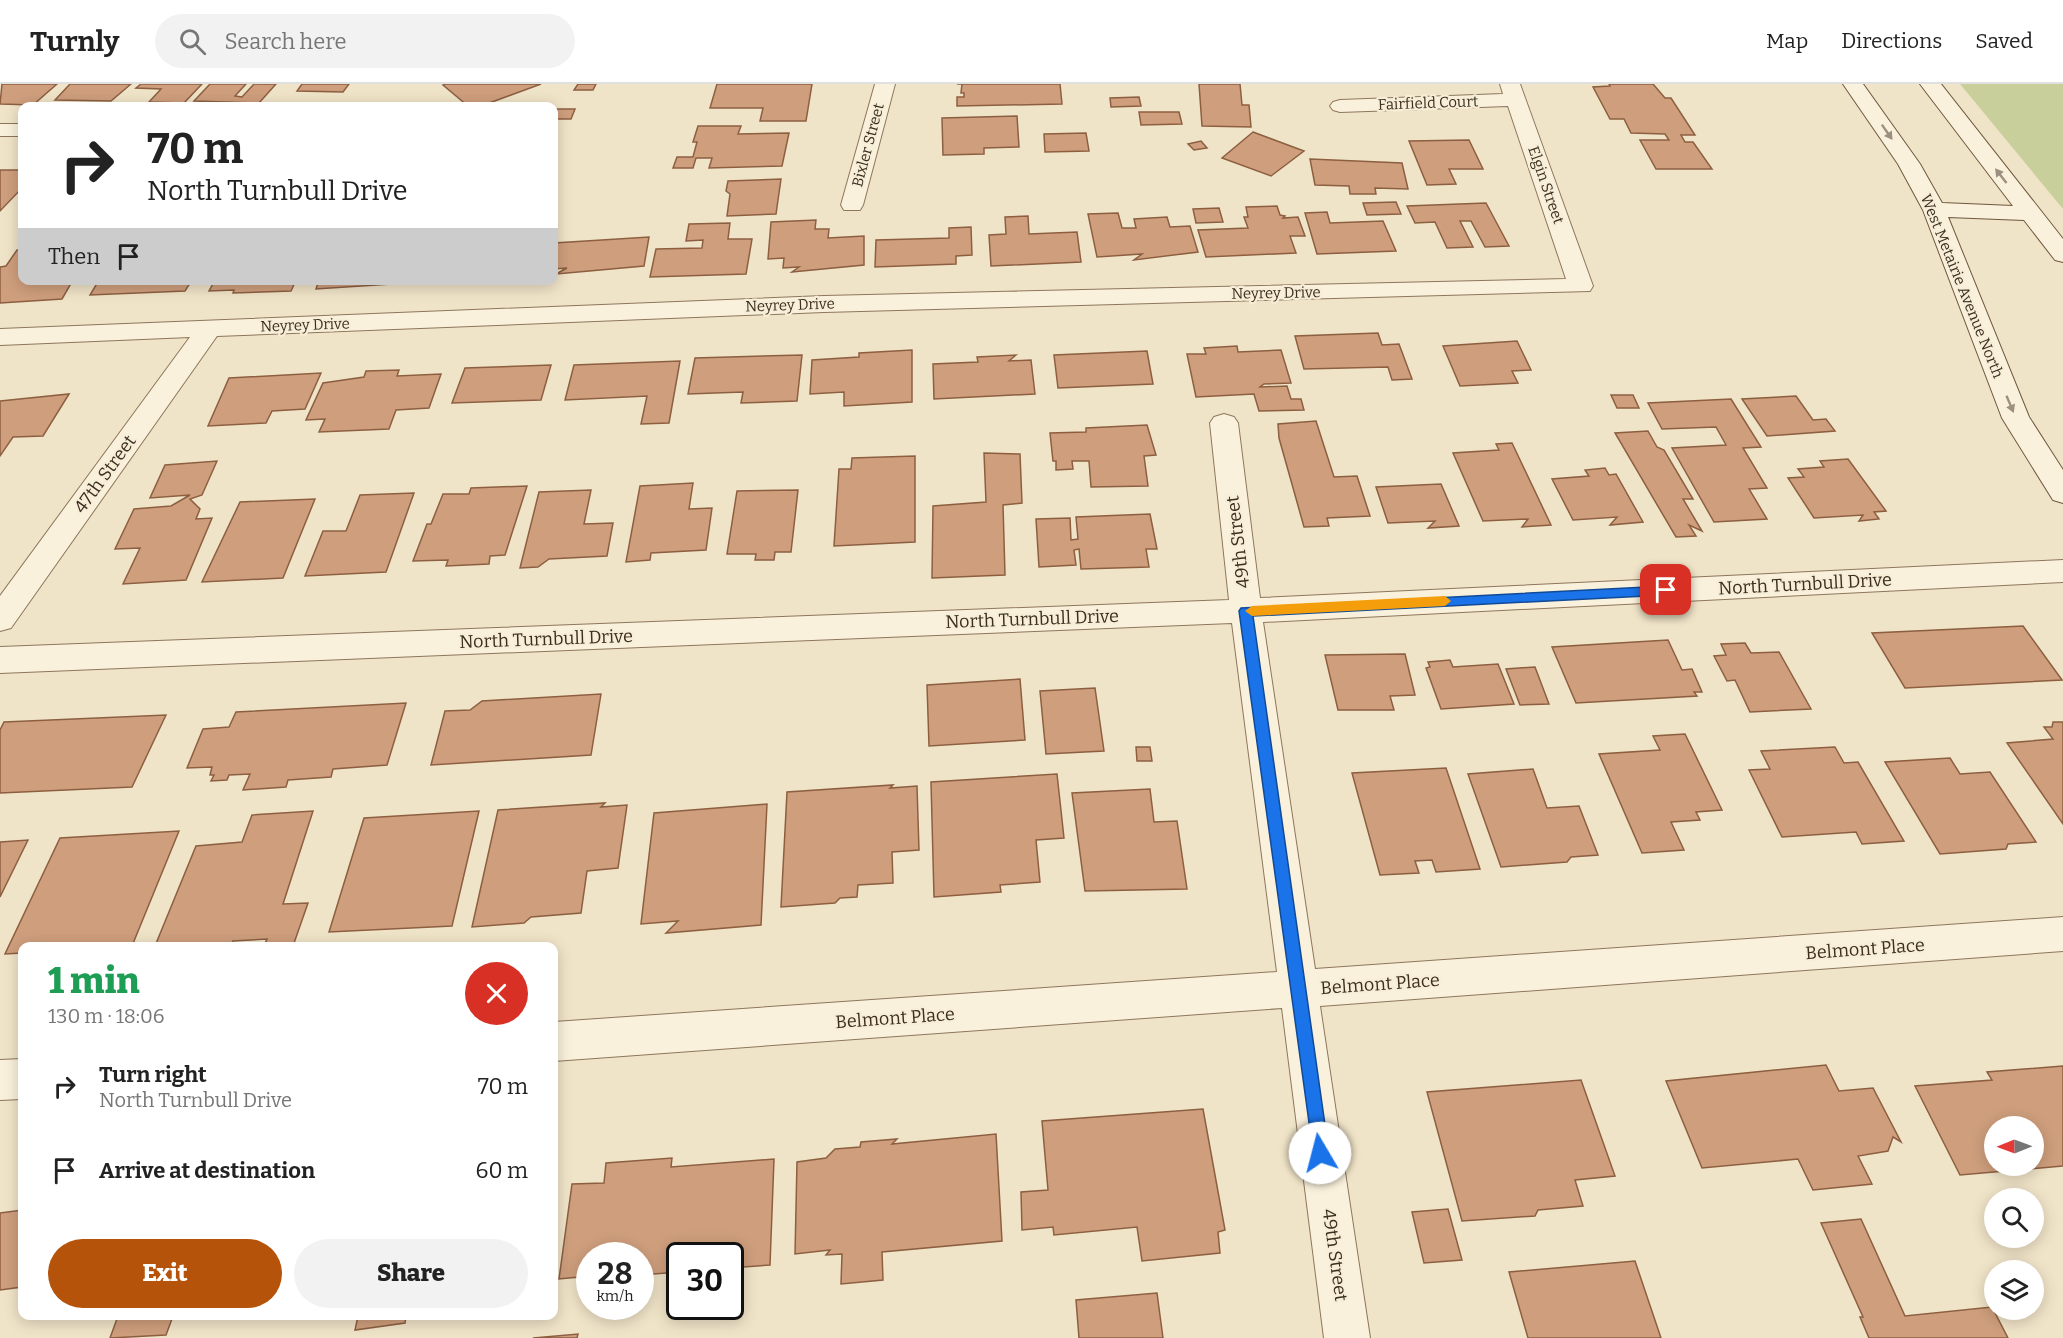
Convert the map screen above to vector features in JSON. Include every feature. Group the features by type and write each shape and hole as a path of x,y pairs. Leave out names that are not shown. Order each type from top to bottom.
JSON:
{"street":[{"name":"Bixler Street","path":"852,205 885,84"},
{"name":"West Metairie Avenue North","path":"1853,84 1909,164 1934,210 2016,418 2063,493"},
{"path":"1930,84 2063,255"},
{"name":"Fairfield Court","path":"1340,106 1513,92"},
{"name":"Elgin Street","path":"1513,92 1581,286"},
{"path":"0,130 18,130"},
{"path":"1934,210 2030,213"},
{"name":"Neyrey Drive","path":"0,337 824,304 1581,286"},
{"name":"47th Street","path":"0,619 210,328"},
{"name":"49th Street","path":"1224,423 1246,611 1297,991 1347,1338"},
{"name":"North Turnbull Drive","path":"0,660 1246,611 2063,571"},
{"name":"Belmont Place","path":"558,1042 1297,991 2063,934"},
{"path":"0,1080 18,1079"}],"green space":[{"path":"1960,84 2063,84 2063,209"}],"building":[{"path":"2,84 57,84 36,102 0,104"},
{"path":"70,84 131,84 111,101 55,100"},
{"path":"141,84 202,84 185,102 149,102 161,89 136,88"},
{"path":"210,84 246,84 235,96 242,97 254,84 276,84 260,102 194,101"},
{"path":"302,84 349,84 343,92 297,91"},
{"path":"541,84 492,102 463,102 443,85"},
{"path":"578,84 596,84 593,90 574,90"},
{"path":"717,84 812,84 806,121 760,121 763,108 710,108"},
{"path":"962,84 1060,84 1062,104 957,106 957,97 964,97 964,93 961,93"},
{"path":"1199,84 1240,84 1242,105 1249,105 1251,127 1202,126"},
{"path":"1609,84 1653,84 1665,98 1671,98 1695,135 1681,135 1685,142 1693,142 1712,169 1656,169 1640,140 1669,140 1665,134 1631,133 1624,119 1610,119 1593,87 1610,86"},
{"path":"1139,97 1141,106 1111,107 1110,98"},
{"path":"558,109 575,109 571,119 558,119"},
{"path":"1139,112 1179,112 1182,124 1141,125"},
{"path":"1017,116 1019,147 984,148 984,154 943,155 942,118"},
{"path":"698,126 741,126 738,134 789,133 782,166 709,168 712,158 696,158 693,168 673,168 677,157 693,157 697,142 693,142"},
{"path":"1253,132 1304,151 1271,176 1222,158"},
{"path":"1086,133 1089,151 1045,152 1044,134"},
{"path":"1469,140 1483,169 1449,169 1456,184 1427,185 1409,141"},
{"path":"1201,141 1207,148 1194,150 1188,144"},
{"path":"1310,159 1402,163 1408,189 1375,188 1376,194 1350,194 1349,186 1315,185"},
{"path":"0,170 18,170 18,192 0,211"},
{"path":"781,179 776,214 727,216 730,194 726,191 728,181"},
{"path":"1396,202 1401,214 1367,215 1363,203"},
{"path":"1486,203 1509,246 1485,247 1471,221 1460,221 1473,247 1447,248 1435,222 1415,223 1407,206"},
{"path":"1277,206 1280,215 1285,216 1283,218 1298,217 1305,236 1290,236 1296,253 1206,257 1198,230 1248,228 1244,217 1248,217 1246,207"},
{"path":"1219,208 1223,222 1196,223 1193,209"},
{"path":"1327,212 1330,223 1383,221 1396,251 1317,254 1305,213"},
{"path":"1118,213 1122,228 1136,228 1134,219 1167,217 1170,227 1190,226 1198,252 1134,260 1142,254 1097,257 1088,214"},
{"path":"1028,216 1029,234 1077,232 1081,262 991,266 989,235 1006,234 1005,217"},
{"path":"816,220 815,229 829,229 828,238 864,236 864,265 792,272 799,267 783,268 784,258 768,259 771,222"},
{"path":"730,223 728,239 752,239 746,274 650,277 656,249 702,248 703,240 686,241 689,224"},
{"path":"971,227 972,255 956,256 956,264 875,267 876,240 949,238 949,228"},
{"path":"649,237 644,266 558,274 567,268 558,269 558,243"},
{"path":"18,250 18,285 70,285 62,299 0,303 0,267 6,266"},
{"path":"96,285 189,285 185,291 90,295"},
{"path":"212,285 294,285 291,291 233,293 234,290 209,291"},
{"path":"317,285 377,285 316,289"},
{"path":"1378,333 1382,345 1399,344 1412,379 1392,380 1388,367 1304,369 1295,336"},
{"path":"1517,341 1531,370 1512,371 1518,383 1460,386 1443,346"},
{"path":"1237,346 1238,352 1281,350 1291,383 1264,384 1260,387 1287,386 1291,399 1301,399 1304,410 1259,411 1254,394 1196,397 1187,354 1206,354 1204,348"},
{"path":"912,350 912,402 844,406 844,392 810,394 812,360 859,357 859,353"},
{"path":"1147,351 1153,384 1058,388 1054,355"},
{"path":"802,355 797,401 741,403 743,392 688,394 695,358"},
{"path":"1016,355 1009,361 1031,360 1035,394 934,399 933,364 978,362 977,357"},
{"path":"680,361 669,423 641,424 647,396 565,400 574,365"},
{"path":"551,365 541,400 452,403 465,368"},
{"path":"399,370 397,376 441,374 429,408 396,410 389,429 319,432 325,419 306,420 323,383 364,377 366,371"},
{"path":"321,373 305,409 272,411 266,423 208,426 229,378"},
{"path":"69,394 43,436 13,437 0,456 0,401"},
{"path":"1611,395 1633,395 1639,408 1617,408"},
{"path":"1796,396 1813,420 1826,419 1835,431 1767,436 1742,399"},
{"path":"1731,399 1761,447 1743,448 1767,488 1749,489 1767,519 1714,522 1672,448 1726,445 1716,427 1662,429 1648,403"},
{"path":"1316,421 1334,477 1357,476 1370,516 1327,518 1329,526 1304,527 1279,438 1278,424"},
{"path":"1147,425 1156,455 1144,456 1148,486 1091,487 1089,461 1072,461 1073,469 1056,470 1050,433 1086,432 1086,428"},
{"path":"1648,431 1657,447 1664,450 1693,499 1683,499 1702,531 1689,525 1696,536 1676,537 1615,433"},
{"path":"1512,443 1551,525 1522,527 1528,519 1483,521 1453,453 1499,450 1496,444"},
{"path":"984,453 1020,454 1022,503 1003,505 1005,575 932,578 933,506 986,502"},
{"path":"915,456 915,542 834,546 839,469 851,469 852,458"},
{"path":"1848,459 1886,511 1874,512 1879,519 1859,521 1863,515 1814,518 1788,478 1804,477 1798,469 1824,467 1820,461"},
{"path":"217,461 202,495 190,499 200,509 196,519 212,518 186,580 123,584 140,548 115,549 134,509 171,506 190,495 150,498 165,465"},
{"path":"1605,468 1609,475 1616,474 1643,522 1610,525 1617,517 1573,520 1552,479 1589,476 1585,470"},
{"path":"693,483 689,509 712,508 706,550 651,553 650,560 626,562 640,486"},
{"path":"1441,484 1459,526 1428,528 1435,521 1388,523 1376,487"},
{"path":"527,486 505,555 490,556 489,564 446,566 448,560 413,561 427,524 431,524 443,494 469,494 471,488"},
{"path":"591,490 584,524 613,523 607,556 549,559 538,567 520,568 539,492"},
{"path":"798,490 791,552 775,552 774,560 755,560 756,554 727,554 737,491"},
{"path":"414,493 386,572 305,576 323,531 346,531 360,495"},
{"path":"315,499 283,578 202,582 240,502"},
{"path":"1150,514 1157,549 1146,549 1149,567 1081,569 1079,549 1074,550 1076,565 1039,567 1036,519 1070,518 1071,540 1078,539 1076,517"},
{"path":"2023,626 2062,680 1905,688 1872,633"},
{"path":"1668,640 1682,670 1692,669 1702,692 1694,692 1697,696 1576,703 1552,647"},
{"path":"1745,643 1751,653 1779,652 1811,709 1750,712 1735,680 1727,681 1714,656 1726,655 1721,644"},
{"path":"1405,654 1415,695 1390,696 1394,710 1338,710 1325,655"},
{"path":"1450,660 1453,667 1498,664 1514,704 1441,709 1426,668 1430,667 1428,662"},
{"path":"1535,667 1549,704 1520,705 1506,669"},
{"path":"1020,679 1025,740 929,746 927,685"},
{"path":"1095,688 1104,751 1046,754 1040,691"},
{"path":"601,694 591,755 431,765 445,711 470,710 482,701"},
{"path":"406,703 387,765 333,769 331,777 288,780 286,787 243,790 250,774 229,775 227,780 211,781 214,775 210,775 212,767 187,768 203,729 229,727 236,712"},
{"path":"166,715 132,787 0,793 0,730 4,722"},
{"path":"2053,722 2063,722 2063,824 2007,743 2053,739 2044,727 2052,727"},
{"path":"1685,734 1722,810 1696,812 1700,820 1671,822 1684,850 1642,853 1599,754 1660,750 1653,736"},
{"path":"1136,747 1150,747 1152,761 1137,761"},
{"path":"1835,747 1844,763 1858,762 1904,841 1862,844 1856,832 1782,837 1749,770 1770,769 1761,751"},
{"path":"1950,758 1960,774 1990,772 2036,842 2008,844 2006,849 1940,854 1885,762"},
{"path":"1446,768 1480,869 1436,872 1432,860 1415,861 1419,873 1380,875 1352,773"},
{"path":"1533,769 1547,808 1579,806 1598,855 1571,857 1567,862 1501,867 1468,774"},
{"path":"1057,774 1064,838 1036,840 1040,882 1000,885 1001,892 934,897 931,782"},
{"path":"893,785 890,788 917,786 919,850 892,852 893,883 858,885 857,897 840,898 835,903 781,907 787,792"},
{"path":"1150,789 1154,822 1177,821 1187,889 1085,891 1072,793"},
{"path":"605,803 601,807 627,805 618,868 587,871 581,913 531,917 524,923 472,927 498,810"},
{"path":"767,804 761,925 666,933 678,921 641,924 654,813"},
{"path":"313,811 283,904 308,903 294,942 266,942 267,939 233,942 157,942 196,846 242,842 252,815"},
{"path":"479,811 452,926 329,932 364,818"},
{"path":"179,831 134,942 18,942 18,953 5,954 60,838"},
{"path":"28,840 0,897 0,842"},
{"path":"1826,1065 1839,1091 1873,1088 1901,1142 1893,1137 1888,1151 1858,1156 1872,1184 1813,1190 1798,1159 1702,1168 1666,1081"},
{"path":"2063,1066 2063,1166 2044,1168 2044,1116 1984,1116 1984,1173 1960,1175 1915,1086 1992,1080 1987,1072"},
{"path":"1581,1080 1615,1176 1575,1180 1583,1206 1538,1210 1535,1216 1462,1221 1427,1092"},
{"path":"1203,1109 1225,1230 1218,1232 1220,1253 1142,1261 1137,1227 1054,1235 1053,1227 1022,1230 1021,1192 1048,1190 1042,1121"},
{"path":"996,1134 1002,1241 882,1252 883,1280 841,1284 842,1254 826,1255 830,1250 795,1254 797,1162 826,1158 835,1149 860,1147 861,1142 897,1139 892,1144"},
{"path":"672,1158 671,1167 774,1159 770,1265 744,1267 744,1242 666,1242 666,1273 654,1274 654,1242 576,1242 576,1277 559,1279 572,1184 604,1183 606,1163"},
{"path":"1448,1209 1462,1260 1424,1263 1412,1212"},
{"path":"18,1211 18,1288 0,1290 0,1213"},
{"path":"1861,1219 1905,1316 1984,1308 1984,1320 1999,1320 2008,1338 1869,1338 1860,1317 1863,1317 1821,1223"},
{"path":"1635,1261 1661,1338 1528,1338 1509,1272"},
{"path":"1157,1293 1163,1338 1079,1338 1076,1300"},
{"path":"117,1320 172,1320 166,1335 110,1338"},
{"path":"357,1320 405,1320 405,1323 355,1330"},
{"path":"578,1334 577,1338 533,1338"}],"slow traffic":[{"path":"1252,611 1445,601"}],"route":[{"path":"1320,1153 1246,611 1666,590"}]}
